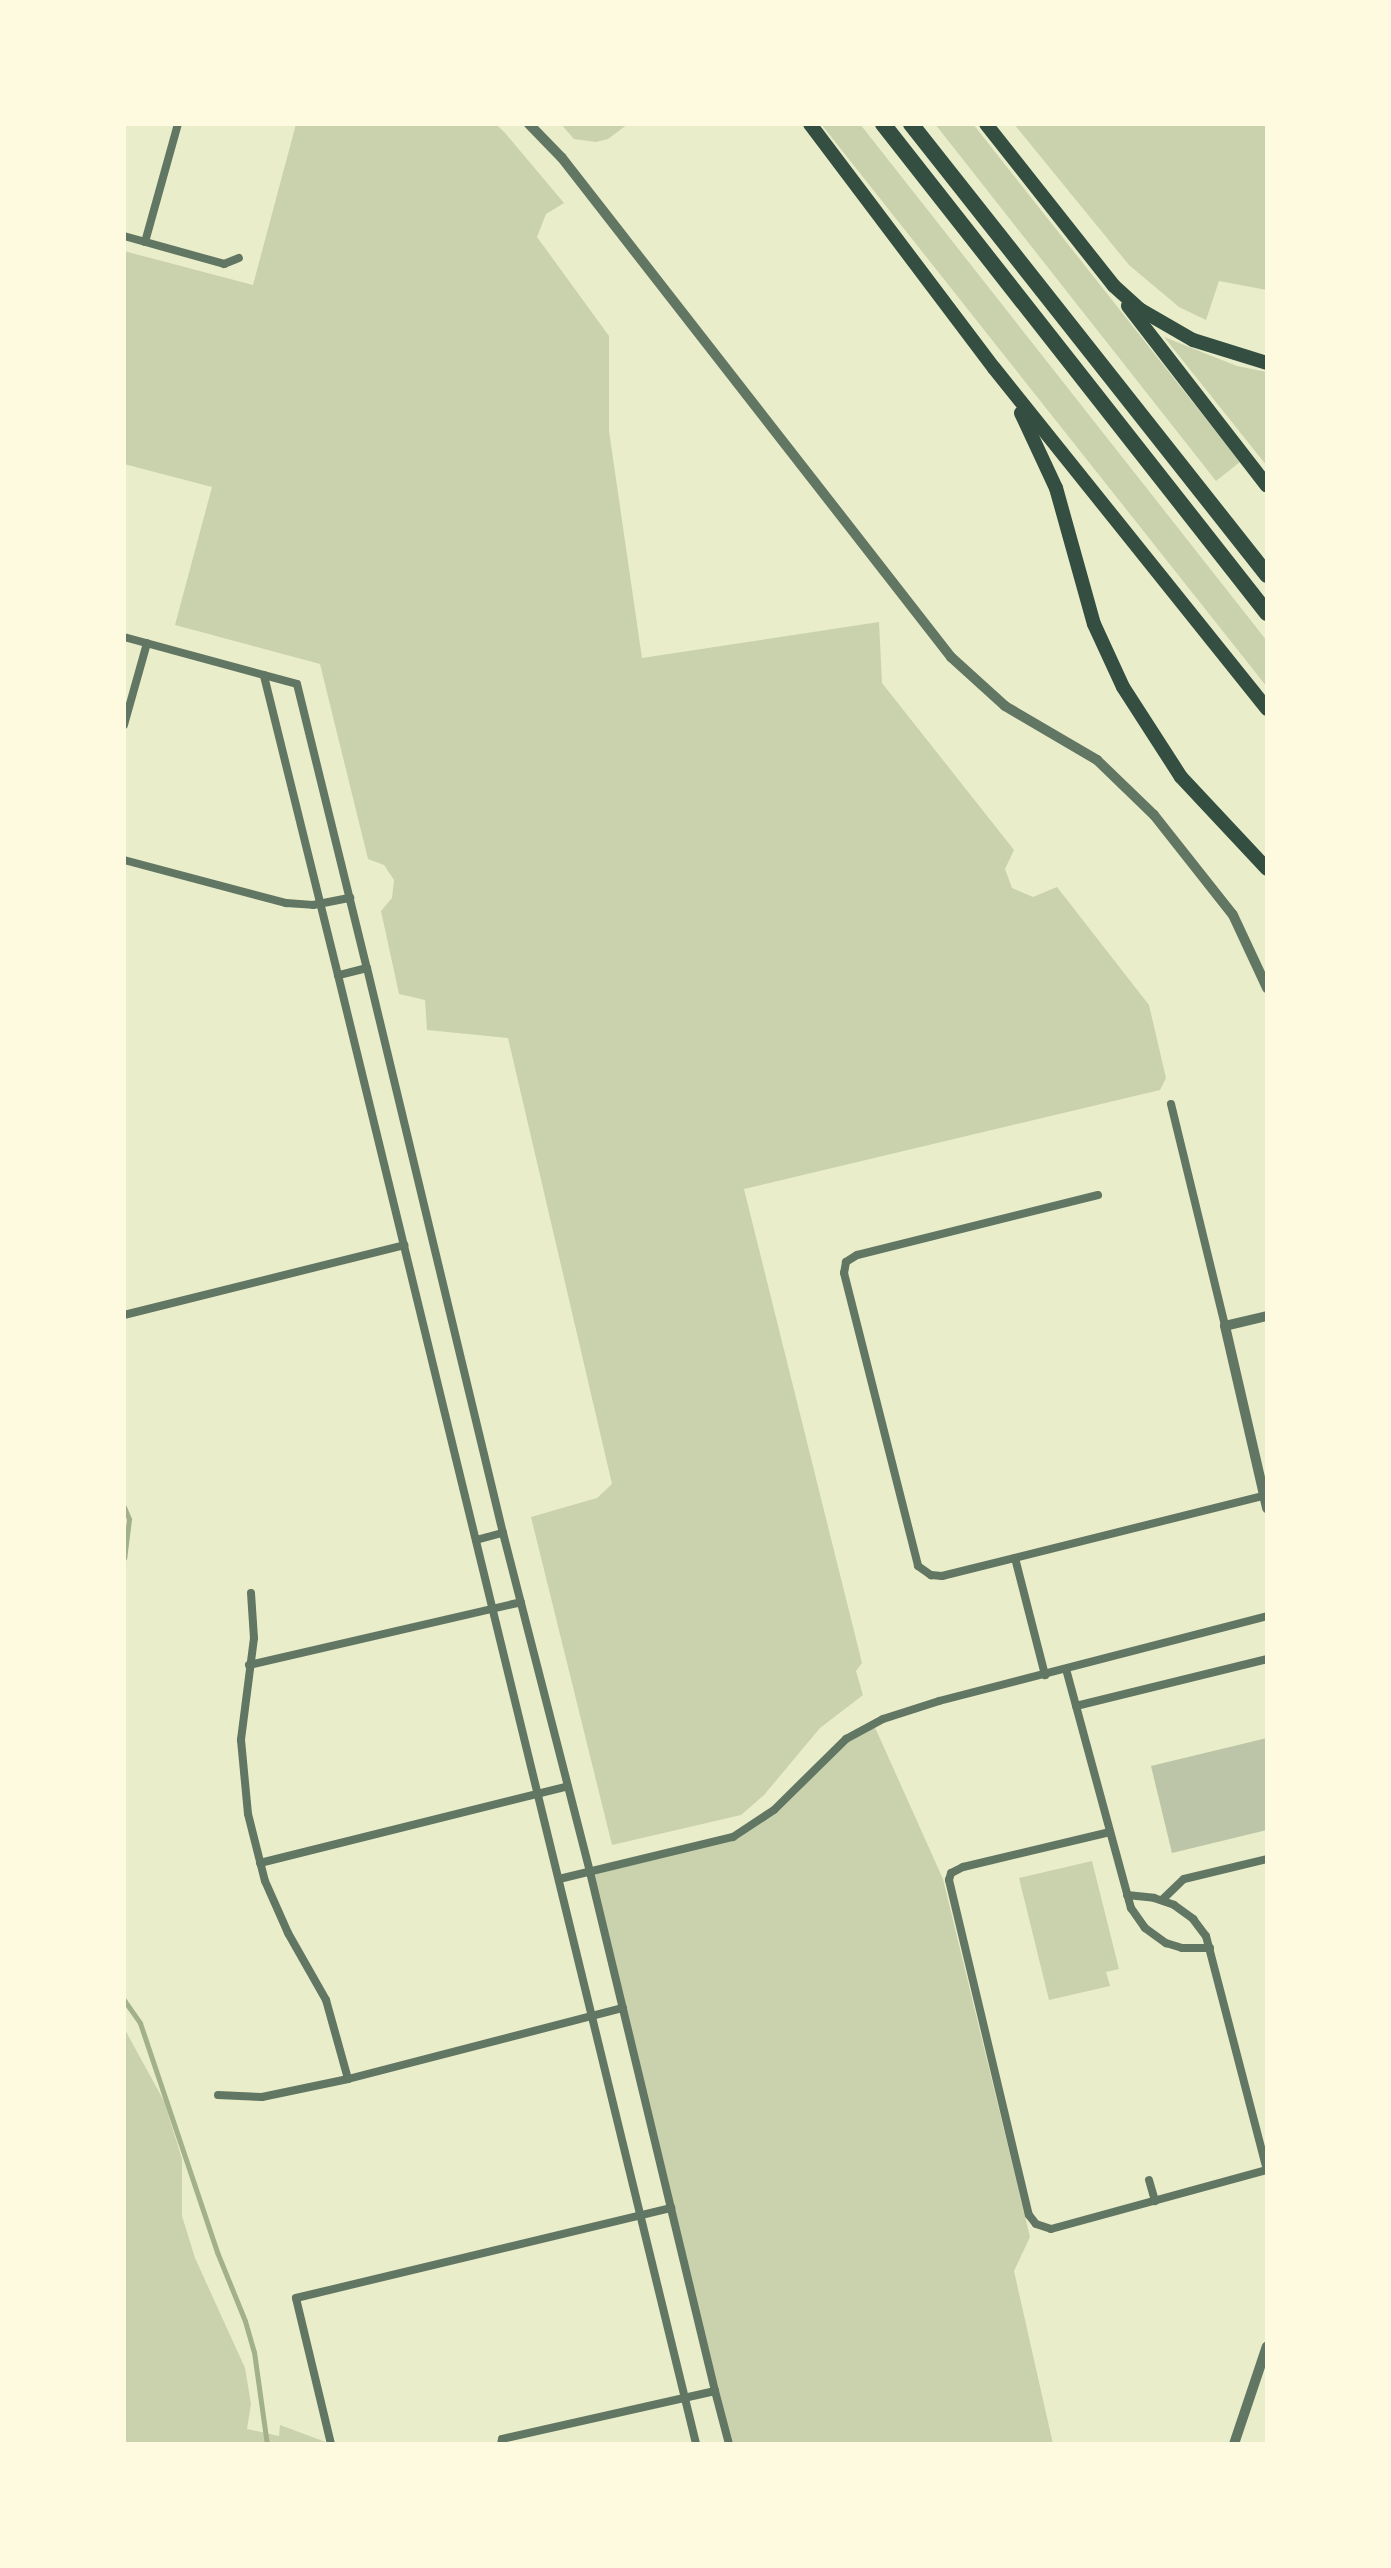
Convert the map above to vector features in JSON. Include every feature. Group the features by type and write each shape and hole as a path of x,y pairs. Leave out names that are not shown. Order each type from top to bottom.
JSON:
{"highway":[{"path":"810,124 994,368 1267,709"},
{"path":"883,124 1267,613"},
{"path":"911,124 1267,575"},
{"path":"986,124 1267,486"},
{"path":"1084,249 1114,286 1159,322 1212,347 1267,363"},
{"path":"994,368 1046,464 1094,624 1132,705 1181,777 1267,869"}],"street":[{"path":"145,242 178,124"},
{"path":"529,124 562,158 951,657 1005,706 1097,760 1160,822 1233,915 1267,988"},
{"path":"124,236 224,264 239,258"},
{"path":"124,637 297,684 729,2444"},
{"path":"124,725 147,643"},
{"path":"264,675 696,2444"},
{"path":"124,860 275,901 320,905 350,898"},
{"path":"338,975 367,968"},
{"path":"1171,1104 1267,1508"},
{"path":"1098,1195 857,1255 846,1262 844,1270 918,1566 931,1575 942,1576 1264,1496"},
{"path":"124,1315 404,1245"},
{"path":"1225,1326 1267,1316"},
{"path":"476,1540 503,1533"},
{"path":"1015,1558 1045,1675"},
{"path":"251,1593 254,1629 241,1756 260,1863 280,1917 326,2000 348,2079"},
{"path":"249,1665 521,1602"},
{"path":"559,1879 733,1837 768,1815 833,1750 873,1723 939,1701 1267,1616"},
{"path":"1076,1706 1267,1659"},
{"path":"1066,1669 1127,1895 1139,1922 1158,1939 1182,1948 1210,1948"},
{"path":"260,1863 568,1786"},
{"path":"1110,1832 957,1868 951,1873 949,1885 1029,2215 1036,2224 1051,2229 1267,2170 1210,1948 1193,1919 1162,1900 1127,1895"},
{"path":"1162,1900 1184,1879 1267,1859"},
{"path":"218,2095 255,2098 348,2079 623,2008"},
{"path":"1149,2180 1155,2201"},
{"path":"331,2444 296,2298 671,2208"},
{"path":"1234,2444 1267,2346"},
{"path":"501,2444 502,2439 715,2391"}],"green space":[{"path":"296,124 496,124 505,133 564,203 546,214 537,237 609,336 609,431 642,658 879,622 882,683 1014,850 1005,869 1012,888 1033,897 1057,887 1149,1005 1166,1078 1160,1090 744,1189 862,1663 856,1671 863,1695 820,1728 764,1795 741,1815 612,1845 531,1517 597,1498 612,1484 508,1038 427,1030 425,1000 399,994 381,911 392,898 394,880 384,865 368,859 320,664 175,625 212,487 124,464 124,251 253,285"},
{"path":"561,124 628,124 608,139 596,142 574,139"},
{"path":"821,124 860,124 1267,641 1267,687"},
{"path":"935,124 973,124 1240,462 1216,481"},
{"path":"1014,124 1267,124 1267,290 1219,281 1206,320 1179,307 1129,265"},
{"path":"1164,337 1237,366 1267,372 1267,466"},
{"path":"873,1723 943,1879 1030,2237 1014,2271 1053,2444 728,2444 590,1872 734,1837 768,1815 820,1763"},
{"path":"1092,1861 1119,1969 1106,1972 1110,1986 1049,2000 1019,1878"},
{"path":"124,2028 164,2101 182,2159 182,2216 195,2258 245,2368 251,2404 247,2429 279,2436 280,2425 331,2444 124,2444"}],"building":[{"path":"1267,1738 1267,1830 1172,1853 1151,1766"}],"waterway":[{"path":"124,1507 129,1519 124,1558"},
{"path":"124,2000 140,2023 217,2252 245,2321 254,2352 267,2444"}]}
